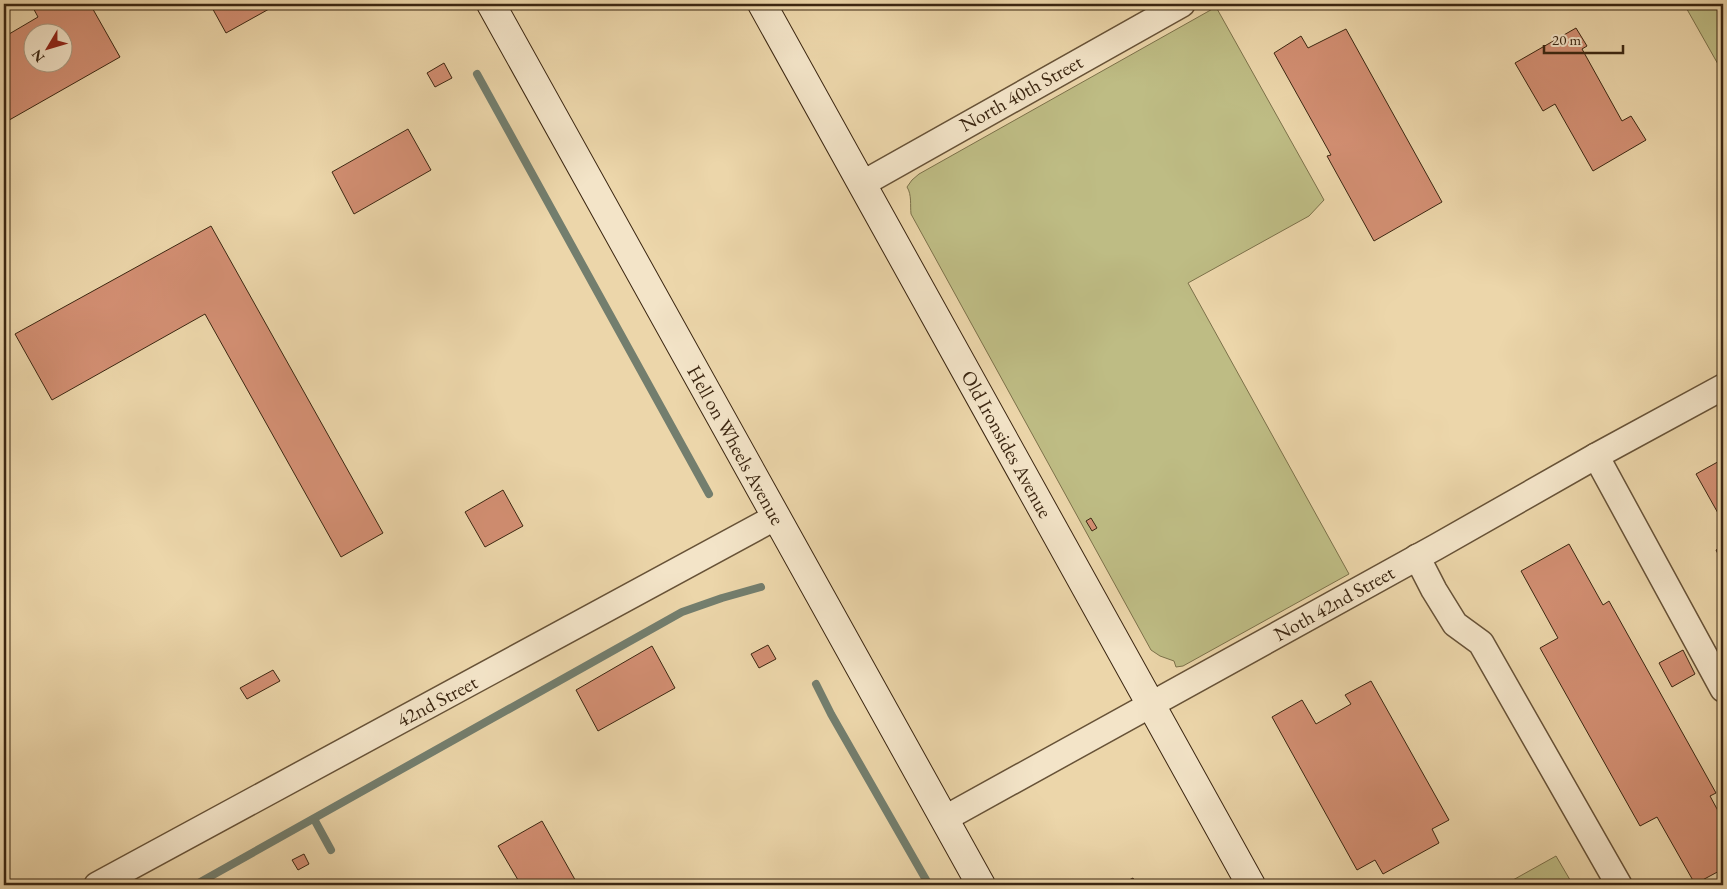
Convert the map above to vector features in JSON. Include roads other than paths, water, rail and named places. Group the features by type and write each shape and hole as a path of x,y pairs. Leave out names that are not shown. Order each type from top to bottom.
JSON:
{"street":[{"name":"Hell on Wheels Avenue","path":"491,4 981,885"},
{"name":"Old Ironsides Avenue","path":"762,4 1251,885"},
{"name":"North 40th Street","path":"862,184 958,128 1182,4"},
{"name":"Noth 42nd Street","path":"944,819 1723,387"},
{"path":"1596,456 1723,688"},
{"name":"42nd Street","path":"97,885 776,517"},
{"path":"1417,557 1455,624 1481,643 1619,885"}],"waterway":[{"path":"477,74 709,494"},
{"path":"195,885 682,612 761,587"},
{"path":"816,684 831,714 929,885"},
{"path":"314,819 331,850"}]}
